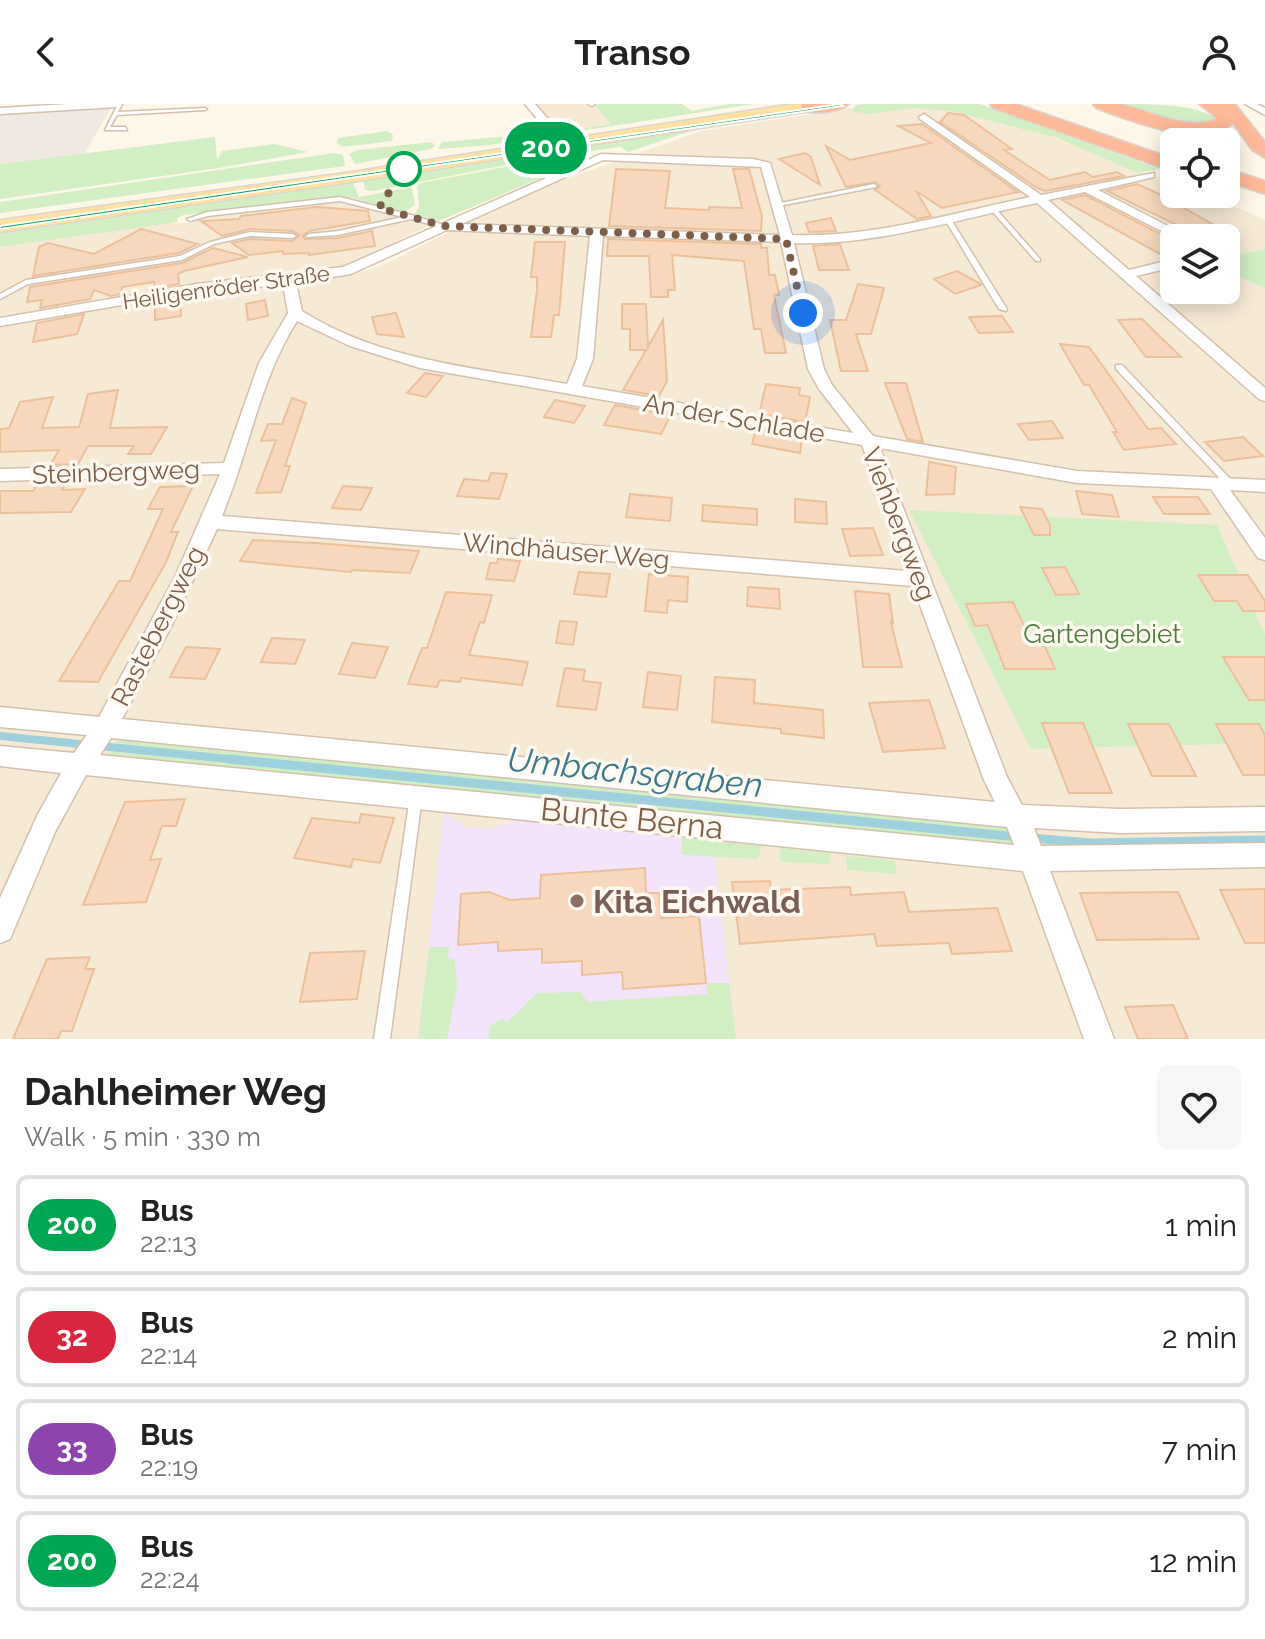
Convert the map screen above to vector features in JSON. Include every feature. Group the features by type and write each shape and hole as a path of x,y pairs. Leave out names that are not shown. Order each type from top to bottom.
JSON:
{"highway":[{"path":"816,105 840,104"},
{"path":"999,104 1160,161"},
{"path":"1044,104 1160,149"},
{"path":"1102,104 1166,128"},
{"path":"1136,117 1185,127 1209,127 1224,123 1227,118 1224,112 1208,104"},
{"path":"1222,104 1239,115 1249,137 1265,152"},
{"path":"1082,107 1160,136"},
{"path":"1240,159 1265,164"},
{"path":"1240,161 1265,174"},
{"path":"1240,179 1265,188"},
{"path":"1240,190 1265,199"}],"main road":[{"path":"0,217 778,104"},
{"path":"0,226 361,176 816,105"}],"street":[{"path":"530,104 543,119"},
{"path":"1250,104 1265,112"},
{"path":"0,111 77,105 117,107"},
{"path":"924,117 1040,199 1265,396"},
{"name":"Viehbergweg","path":"601,157 761,163 768,168 816,369 825,386 869,442 996,780 1023,837 1099,1039"},
{"name":"Heiligenröder Straße","path":"0,322 197,288 289,280 346,271 601,157"},
{"path":"444,226 786,239 856,237 1150,175"},
{"path":"1088,189 1160,225"},
{"path":"573,389 585,359 597,233"},
{"path":"1124,275 1160,266"},
{"path":"289,280 295,313"},
{"name":"An der Schlade","path":"295,313 318,330 420,363 1077,477 1265,486"},
{"name":"Rastebergweg","path":"0,929 61,794 93,746 168,613 233,468 262,371 279,334 295,313"},
{"name":"Steinbergweg","path":"0,475 233,468"},
{"path":"1225,486 1265,553"},
{"name":"Windhäuser Weg","path":"211,522 920,579"},
{"name":"Bunte Berna","path":"0,717 93,746 416,797 1265,855"},
{"name":"Bunte Berna","path":"0,756 93,746 1023,837 1120,821 1265,819"}],"lane":[{"path":"125,129 107,129 117,107 205,109"},
{"path":"779,204 874,186"},
{"name":"Heiligenröder Straße","path":"190,219 222,212 340,199 444,226"},
{"path":"993,209 1038,260"},
{"name":"Heiligenröder Straße","path":"309,236 413,217"},
{"path":"947,218 1003,309"},
{"name":"Heiligenröder Straße","path":"0,297 26,282 182,258 212,243 250,234 293,236"},
{"path":"1119,367 1225,486"},
{"path":"382,1039 416,797"}],"shaded area":[{"path":"536,104 594,104 611,124 557,132"},
{"path":"913,104 1003,118 1160,178 1160,208 1238,208 1265,220 1265,1039 0,1039 0,325 193,292 305,285 358,273 383,265 529,192 701,131 850,108 865,110"},
{"path":"111,108 84,154 0,164 0,115"},
{"path":"310,202 350,202 430,225 333,269 141,292 0,317 0,247 156,223 192,223 207,216"},
{"name":"Kita Eichwald","path":"444,812 464,827 492,829 515,820 713,841 736,1039 418,1039"}],"green space":[{"path":"594,104 682,104 692,111 729,104 753,104 490,145 438,149 442,142 544,133 552,126 557,132 611,124"},
{"path":"980,104 1159,169 1138,173 1057,138 952,111 914,108 866,114 852,111 856,105"},
{"path":"1121,104 1184,107 1215,118 1179,122"},
{"path":"697,129 628,152 621,147 552,156 374,191 365,190 363,179"},
{"path":"387,131 393,135 392,141 343,147 337,143 338,138"},
{"path":"215,137 217,160 222,151 274,144 308,152 0,199 0,164"},
{"path":"432,142 435,146 431,149 355,164 349,154 357,150"},
{"path":"334,153 343,155 345,166 0,213 0,202"},
{"path":"551,158 562,169 439,221 415,214 419,205 417,186 421,183"},
{"path":"352,180 359,197 412,187 415,205 404,212 353,198 333,197 184,215 177,218 177,222 0,247 0,230 312,189"},
{"path":"1265,249 1265,288 1240,277 1240,254"},
{"name":"Gartengebiet","path":"909,510 1217,525 1265,635 1265,743 1031,749"},
{"path":"118,740 1007,827 1013,849 107,757"},
{"path":"682,838 762,846 758,859 682,855"},
{"path":"782,848 831,853 829,864 781,862 779,851"},
{"path":"846,856 894,860 897,874 847,870"},
{"path":"429,947 449,947 448,958 455,960 457,987 447,1039 418,1039"},
{"path":"706,983 729,983 736,1039 488,1039 490,1026 501,1019 508,1022 537,993 582,992 587,1002 707,994"}],"building":[{"path":"948,113 964,115 1012,149 1004,150 1050,180 1085,172 1093,177 1117,172 1124,176 1045,191 940,122"},
{"path":"922,124 1018,192 942,208 916,191 931,216 917,219 875,190 880,186 876,182 846,187 826,146 850,160 931,143 898,126"},
{"path":"805,153 811,157 820,185 779,159"},
{"path":"616,169 670,171 665,208 709,210 709,207 742,208 733,169 749,169 762,216 761,231 609,226"},
{"path":"1137,184 1160,195 1160,208 1184,208 1212,224 1175,224 1107,191"},
{"path":"1085,195 1160,234 1160,254 1062,200"},
{"path":"316,207 368,211 370,221 309,231 303,236 305,239 338,238 372,231 375,246 309,255 283,254 283,251 249,255 232,243 250,239 293,241 299,235 293,231 250,229 222,236 201,221 239,219 241,216"},
{"path":"831,218 836,231 809,232 806,223"},
{"path":"141,229 198,244 179,253 33,276 39,247 48,243 94,254"},
{"path":"608,239 761,244 761,248 767,248 769,275 775,275 779,295 774,295 786,353 765,353 761,329 754,329 744,261 672,255 675,290 668,290 668,297 651,297 649,256 607,256"},
{"path":"535,242 565,242 559,315 554,315 551,337 531,337 537,290 537,277 531,277"},
{"path":"840,244 849,270 819,270 813,246"},
{"path":"213,248 248,257 184,271 178,274 179,284 155,288 154,282 122,287 121,294 111,296 94,290 90,299 40,308 42,300 27,302 30,287 182,263"},
{"path":"957,271 981,285 955,294 934,279"},
{"path":"858,284 884,288 871,334 856,334 868,371 841,371 830,320 846,320"},
{"path":"180,298 181,316 155,320 155,302"},
{"path":"265,300 268,316 248,320 246,304"},
{"path":"622,304 646,304 648,347 663,320 667,381 659,396 623,390 646,350 630,350 630,329 622,329"},
{"path":"396,313 404,337 377,334 372,317"},
{"path":"84,314 77,334 33,342 37,323"},
{"path":"1002,316 1013,332 979,333 969,317"},
{"path":"1142,319 1181,357 1146,357 1118,320"},
{"path":"1060,344 1089,347 1148,429 1161,428 1176,444 1124,450 1089,385 1084,385"},
{"path":"425,373 443,376 426,397 407,393"},
{"path":"885,383 906,383 923,442 907,439"},
{"path":"766,384 800,388 799,395 810,397 805,422 759,414"},
{"path":"118,390 110,428 167,427 151,454 128,454 134,446 88,446 78,464 50,465 59,450 0,452 0,429 9,428 20,402 53,397 42,428 79,427 88,394"},
{"path":"292,398 306,403 285,466 290,466 281,492 256,493 276,440 261,441 268,424 282,424"},
{"path":"555,400 585,406 574,423 544,417"},
{"path":"615,405 671,415 661,434 604,425"},
{"path":"1052,421 1063,438 1029,440 1018,424"},
{"path":"756,430 802,438 800,453 752,444"},
{"path":"1243,437 1263,456 1224,461 1205,442"},
{"path":"929,462 956,467 954,494 926,495"},
{"path":"491,473 507,474 499,499 457,496 464,479 488,481"},
{"path":"67,482 62,490 85,489 71,512 0,513 0,491 33,491 38,483"},
{"path":"193,486 171,532 178,532 166,562 98,682 59,681 119,581 130,581 163,509 148,509 160,487"},
{"path":"343,486 372,488 361,510 332,508"},
{"path":"1076,491 1112,495 1119,517 1082,514"},
{"path":"630,494 672,498 670,521 626,517"},
{"path":"1153,497 1198,497 1210,514 1164,514"},
{"path":"795,499 826,502 827,524 795,522"},
{"path":"703,505 757,509 757,525 702,521"},
{"path":"1020,507 1042,509 1050,525 1050,535 1034,535"},
{"path":"873,528 883,555 850,556 842,529"},
{"path":"253,540 419,551 410,573 351,572 240,561"},
{"path":"498,559 520,561 514,581 486,579 490,563 497,563"},
{"path":"1065,567 1079,594 1056,595 1042,568"},
{"path":"579,572 610,574 606,597 574,594"},
{"path":"649,574 688,577 687,602 668,600 667,613 645,611"},
{"path":"1198,575 1248,575 1265,601 1265,611 1243,611 1237,601 1214,601"},
{"path":"748,587 779,589 780,609 747,606"},
{"path":"855,591 889,594 891,622 902,667 863,667"},
{"path":"446,592 492,595 484,623 480,622 469,655 528,662 522,685 461,678 460,682 440,680 437,687 408,684 422,648 427,648"},
{"path":"1013,602 1033,645 1044,644 1055,669 1005,669 988,625 975,626 966,604"},
{"path":"560,621 577,622 573,645 556,643"},
{"path":"272,638 305,640 295,664 261,662"},
{"path":"352,643 388,647 375,678 339,674"},
{"path":"186,647 220,649 205,679 170,677"},
{"path":"1223,657 1265,657 1265,700 1249,700"},
{"path":"565,668 585,670 583,681 601,683 596,710 557,706"},
{"path":"648,672 681,676 677,710 643,707"},
{"path":"715,677 755,680 754,703 823,710 824,738 781,733 781,729 712,722"},
{"path":"929,700 945,748 883,752 869,703"},
{"path":"1042,723 1083,723 1112,793 1069,793"},
{"path":"1128,724 1169,724 1196,776 1152,776"},
{"path":"1216,724 1259,724 1265,735 1265,775 1243,775"},
{"path":"185,799 176,826 162,826 150,860 161,859 146,902 83,905 125,802"},
{"path":"361,814 394,818 380,863 353,859 351,867 294,858 312,818 359,823"},
{"path":"645,868 646,893 659,893 661,918 699,916 706,983 623,989 622,972 582,975 582,961 542,963 542,949 498,951 498,942 458,945 461,894 489,892 510,900 540,898 541,875"},
{"path":"770,881 771,890 850,887 851,895 904,892 909,912 997,908 1012,951 952,954 949,943 877,946 874,934 740,944 732,882"},
{"path":"1265,889 1265,943 1245,943 1220,890"},
{"path":"1178,892 1199,939 1097,940 1080,893"},
{"path":"365,951 357,999 300,1002 310,953"},
{"path":"90,957 85,969 94,969 72,1031 61,1031 58,1039 13,1039 47,959"},
{"path":"1173,1005 1188,1039 1138,1039 1125,1007"}],"waterway":[{"name":"Umbachsgraben","path":"0,736 234,759"},
{"name":"Umbachsgraben","path":"229,759 234,759"},
{"name":"Umbachsgraben","path":"234,759 1019,837"},
{"name":"Umbachsgraben","path":"234,759 249,761"},
{"name":"Umbachsgraben","path":"1031,838 1091,843 1265,840"}],"bus line":[{"name":"200","path":"0,226 840,104"}],"place":[{"name":"Kita Eichwald","path":"577,901"}],"route":[{"path":"404,169 379,208 444,226 786,239 803,313"}]}
